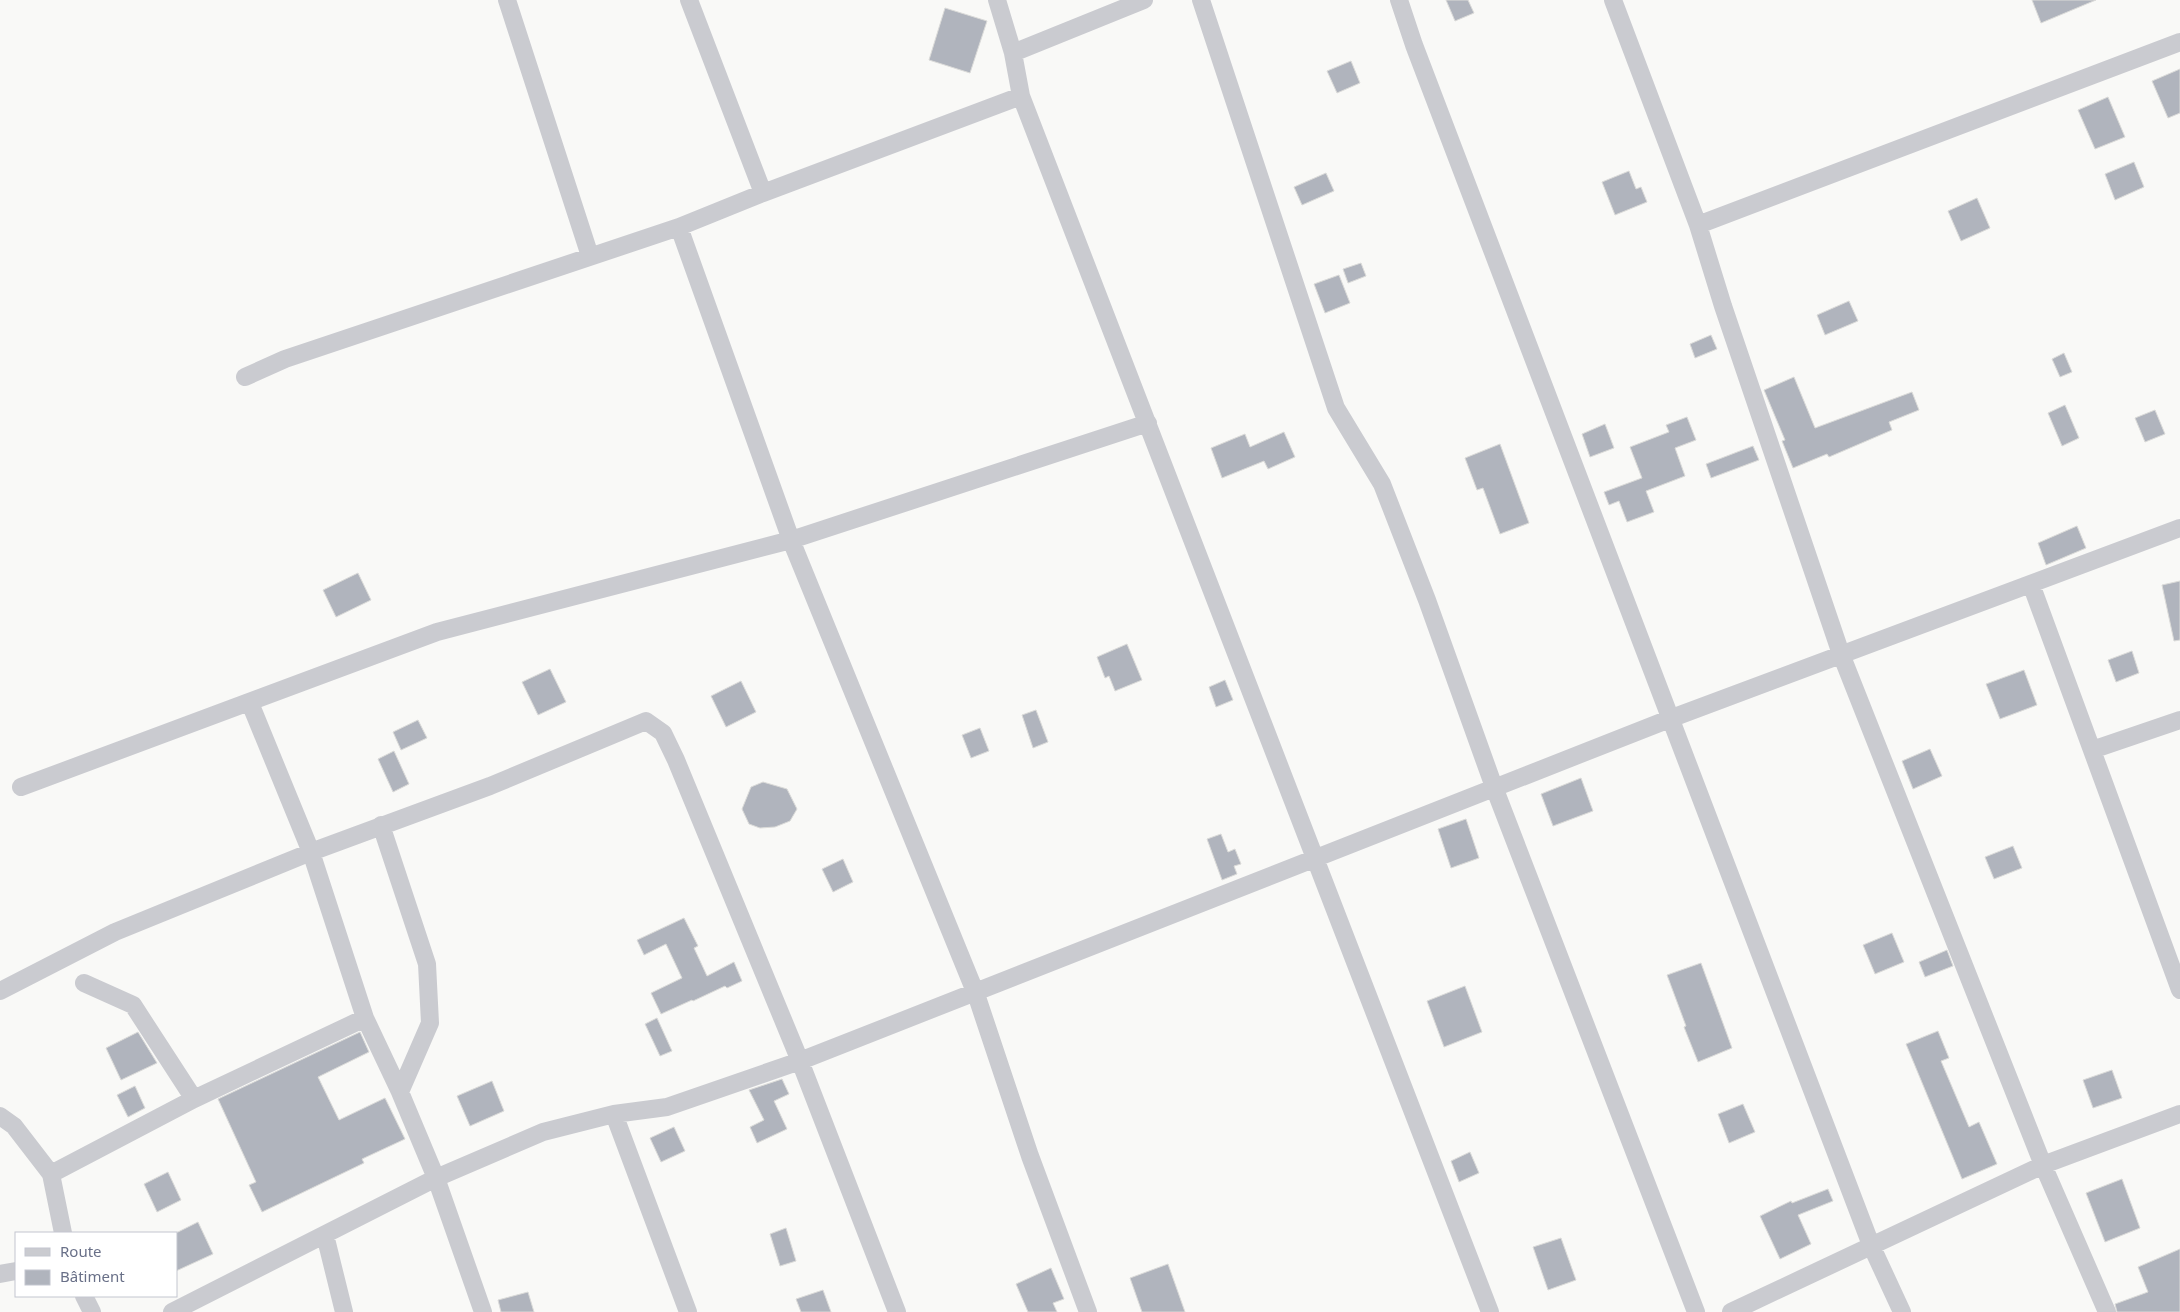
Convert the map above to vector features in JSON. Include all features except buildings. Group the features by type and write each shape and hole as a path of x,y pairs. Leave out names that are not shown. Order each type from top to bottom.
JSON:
{"street":[{"path":"507,0 590,256"},
{"path":"689,0 763,193"},
{"path":"997,0 1013,53 1021,96 1490,1312"},
{"path":"1013,53 1144,0"},
{"path":"1201,0 1336,408 1382,484 1427,600 1494,787 1696,1312"},
{"path":"1399,0 1414,45 1596,527 1672,718 1871,1245 1902,1312"},
{"path":"1613,0 1698,225 1726,315 1841,654 2043,1165 2107,1312"},
{"path":"1698,225 2180,42"},
{"path":"245,377 285,359 680,227 763,193 1021,96"},
{"path":"680,227 791,540 976,994 1037,1175 1088,1312"},
{"path":"21,786 250,703 437,632 791,540 1148,423"},
{"path":"172,1312 436,1178 543,1132 614,1114 668,1107 800,1061 976,994 1672,718 2180,528"},
{"path":"2031,584 2180,990"},
{"path":"250,703 311,852 365,1018 400,1092 436,1178 483,1312"},
{"path":"2092,750 2180,720"},
{"path":"0,991 115,932 311,852 490,786 646,721 663,733 676,760 800,1061 897,1312"},
{"path":"381,825 427,964 430,1023 400,1092"},
{"path":"84,983 134,1005 194,1099"},
{"path":"51,1174 194,1099 365,1018"},
{"path":"614,1114 688,1312"},
{"path":"1731,1312 2043,1165 2180,1114"},
{"path":"0,1116 14,1126 51,1174 64,1232"},
{"path":"325,1236 344,1312"},
{"path":"0,1274 15,1271"},
{"path":"84,1297 92,1312"}]}
